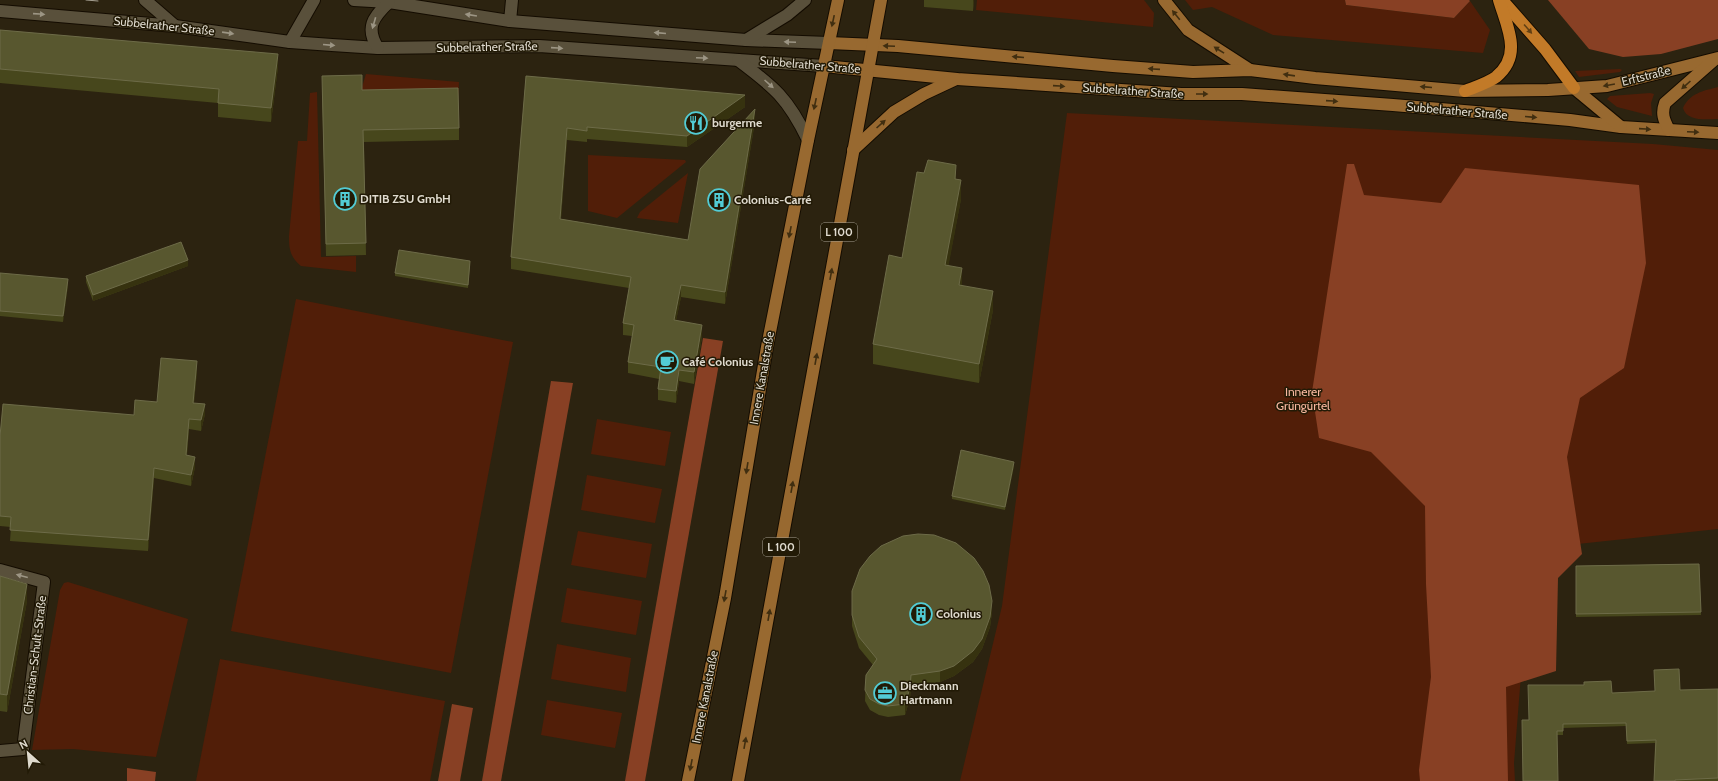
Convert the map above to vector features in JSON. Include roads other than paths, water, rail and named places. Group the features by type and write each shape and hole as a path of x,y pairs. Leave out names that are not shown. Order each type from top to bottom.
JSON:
{"highway":[{"path":"1465,91 1496,77 1509,63 1512,50 1499,0"},
{"path":"1502,0 1545,49 1574,88"}],"main road":[{"path":"145,0 175,26"},
{"path":"290,42 314,0"},
{"name":"Subbelrather Straße","path":"354,0 389,2 510,21 746,40 873,45 1193,72 1250,70 1315,78 1465,91 1548,90 1574,88"},
{"path":"510,21 512,0"},
{"path":"746,40 787,15 805,0"},
{"name":"Innere Kanalstraße","path":"688,781 725,598 767,347 808,140 838,0"},
{"name":"L 100","path":"738,781 881,0"},
{"path":"1164,0 1188,30 1250,70"},
{"path":"378,48 372,34 372,24 377,14 389,2"},
{"name":"Subbelrather Straße","path":"0,11 175,26 290,42 378,48 540,46 824,66 957,79 1182,94 1242,94 1393,105 1570,120 1621,127"},
{"path":"1669,130 1663,118 1662,110 1665,103 1716,58"},
{"name":"Erftstraße","path":"1574,88 1608,86 1716,58"},
{"path":"738,60 765,80 779,93 794,113 808,140"},
{"path":"853,150 894,112 924,94 957,79"},
{"path":"1574,88 1621,127 1718,133"},
{"name":"Christian-Schult-Straße","path":"0,570 44,582 23,749 0,751"}],"tram line":[{"path":"86,0 98,1"}],"place":[{"name":"burgerme","path":"696,123"},
{"name":"DITIB ZSU GmbH","path":"345,199"},
{"name":"Colonius-Carré","path":"719,200"},
{"name":"Café Colonius","path":"667,362"},
{"name":"Colonius","path":"921,614"},
{"name":"Dieckmann Hartmann","path":"885,693"}],"park label":[{"name":"Innerer Grüngürtel","path":"1303,399"}]}
